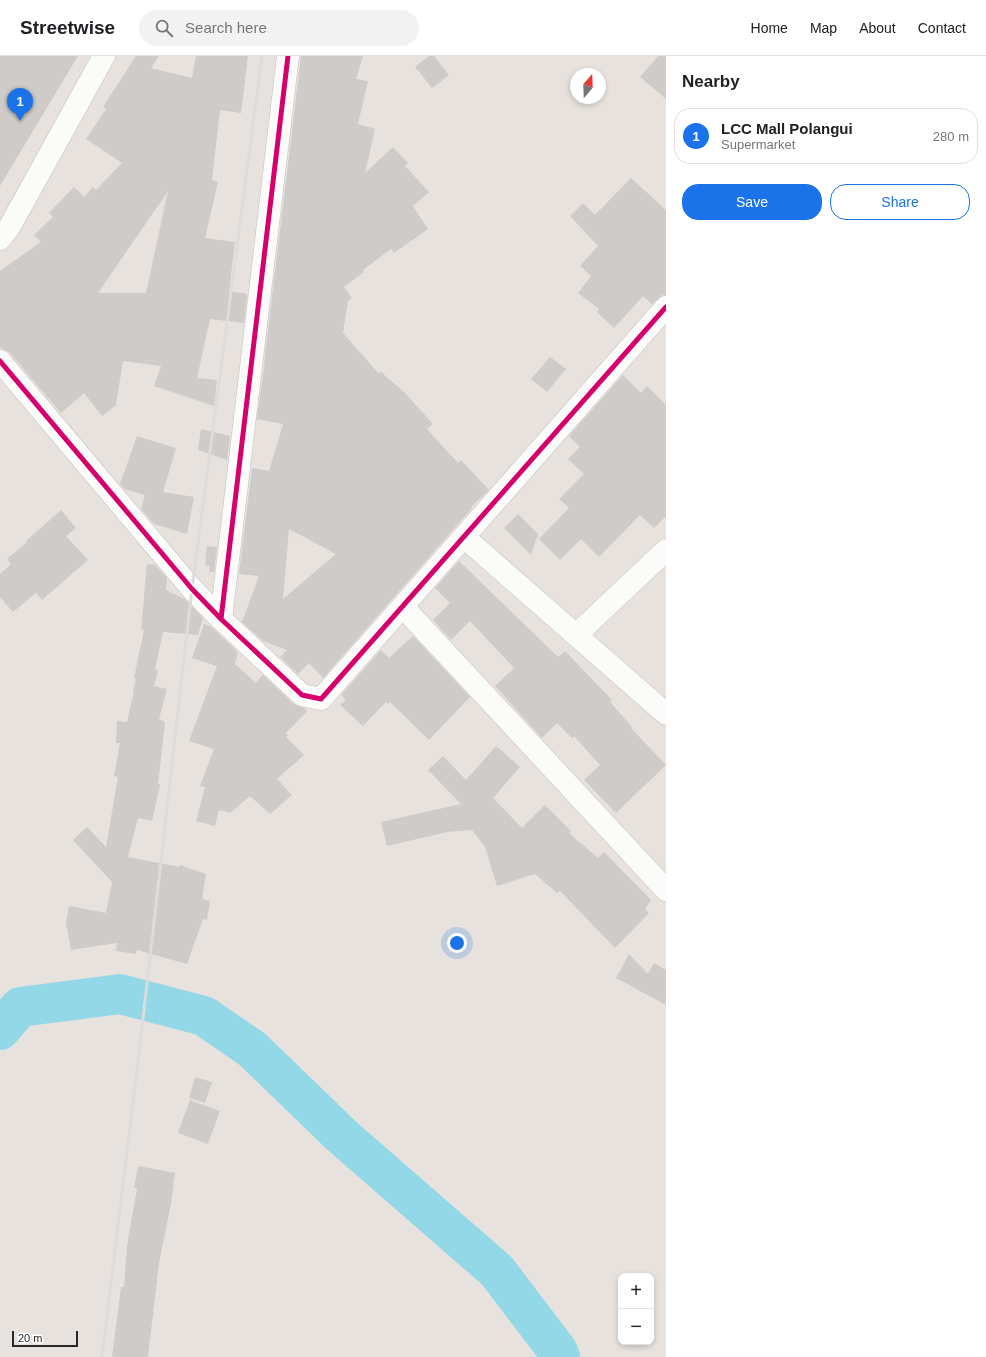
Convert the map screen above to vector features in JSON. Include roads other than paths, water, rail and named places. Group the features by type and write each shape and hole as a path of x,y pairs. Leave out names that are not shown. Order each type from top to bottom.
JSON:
{"street":[{"path":"0,239 10,226 104,56"},
{"path":"221,619 288,56"},
{"path":"0,361 192,589 221,619 302,695 321,699 666,307"},
{"path":"464,537 666,714"},
{"path":"576,635 666,550"},
{"path":"403,607 666,890"}],"waterway":[{"path":"0,1030 20,1007 120,994 204,1016 252,1049 342,1136 497,1271 557,1350 560,1357"}],"railway":[{"path":"102,1357 140,1045 192,589 262,56"}],"place":[{"name":"LCC Mall Polangui","path":"20,121"}]}
